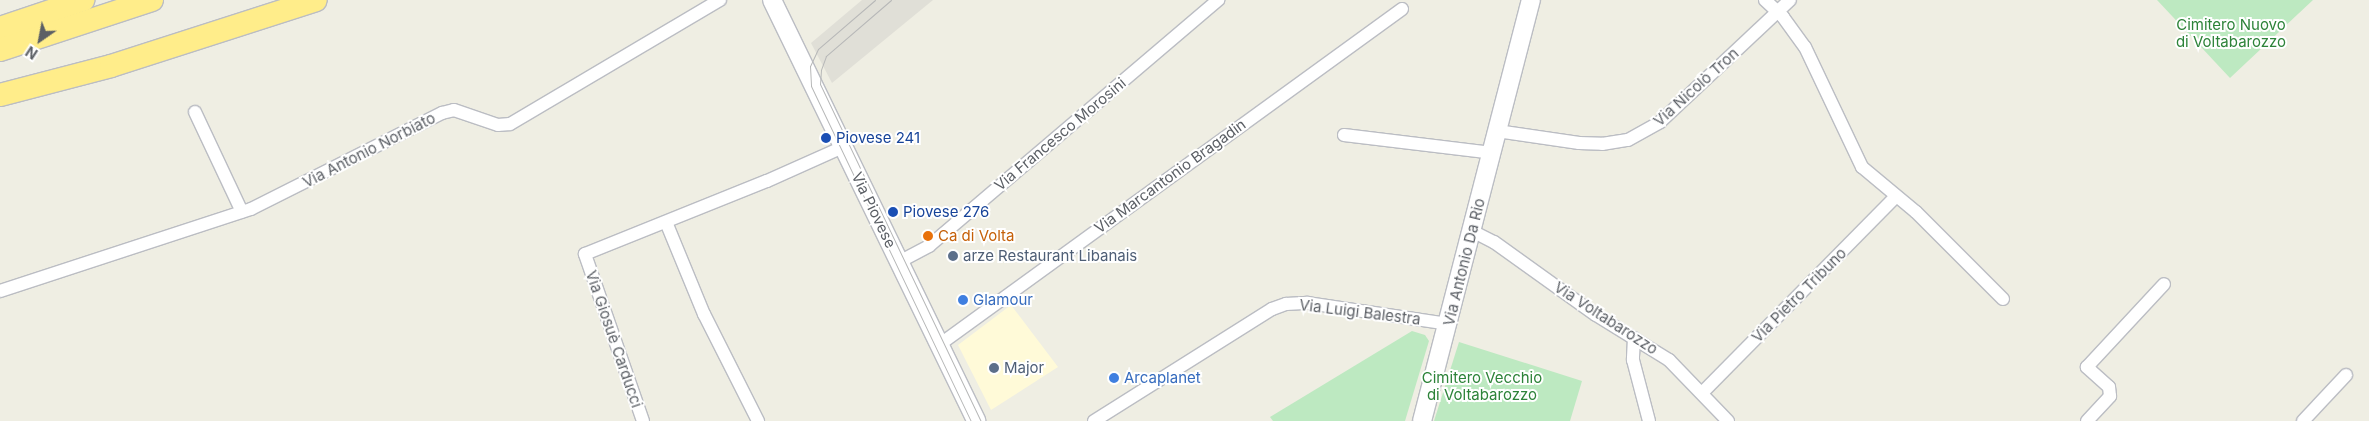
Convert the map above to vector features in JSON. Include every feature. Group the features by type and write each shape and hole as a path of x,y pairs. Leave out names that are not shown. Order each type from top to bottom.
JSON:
{"highway":[{"path":"0,28 84,0"},
{"path":"0,50 152,0"},
{"path":"0,95 111,66 316,0"}],"main road":[{"name":"Via Piovese","path":"772,0 976,421"},
{"name":"Via Antonio Da Rio","path":"1422,421 1530,0"}],"street":[{"name":"Via Antonio Norbiato","path":"0,291 242,212 442,113 454,110 498,124 510,124 720,0"},
{"name":"Via Francesco Morosini","path":"899,262 929,246 1218,0"},
{"path":"1764,0 1778,12 1805,47 1858,160 1895,197 1916,212 2003,298"},
{"name":"Via Nicolò Tron","path":"1497,131 1579,143 1602,144 1628,140 1660,122 1790,0"},
{"name":"Via Marcantonio Bragadin","path":"938,345 1402,9"},
{"path":"195,112 242,212"},
{"path":"1344,135 1492,153"},
{"name":"Via Giosuè Carducci","path":"643,421 585,254 767,181 843,147"},
{"name":"Via Pietro Tribuno","path":"1702,393 1895,197"},
{"path":"666,222 704,314 758,421"},
{"name":"Via Voltabarozzo","path":"1472,231 1494,242 1596,315 1669,360 1728,421"},
{"path":"2086,421 2110,396 2109,388 2087,367 2164,284"},
{"name":"Via Luigi Balestra","path":"1094,421 1272,309 1286,304 1308,303 1448,324"},
{"path":"1634,338 1633,360 1651,421"},
{"path":"2303,421 2346,375"}],"shaded area":[{"path":"862,0 933,0 832,83 811,43"},
{"path":"1011,305 1058,367 991,410 958,345"}],"green space":[{"name":"Cimitero Nuovo di Voltabarozzo","path":"2157,0 2313,0 2230,78"},
{"path":"1412,331 1425,335 1429,341 1405,421 1273,421 1270,417"},
{"name":"Cimitero Vecchio di Voltabarozzo","path":"1459,342 1582,381 1570,421 1434,421"}],"tram line":[{"path":"875,0 818,49 810,66 811,86 971,421"},
{"path":"891,0 826,56 821,70 820,84 981,421"}],"place":[{"name":"Piovese 241","path":"826,138"},
{"name":"Piovese 276","path":"893,212"},
{"name":"Ca di Volta","path":"928,236"},
{"name":"arze Restaurant Libanais","path":"953,256"},
{"name":"Glamour","path":"963,300"},
{"name":"Major","path":"994,368"},
{"name":"Arcaplanet","path":"1114,378"}]}
